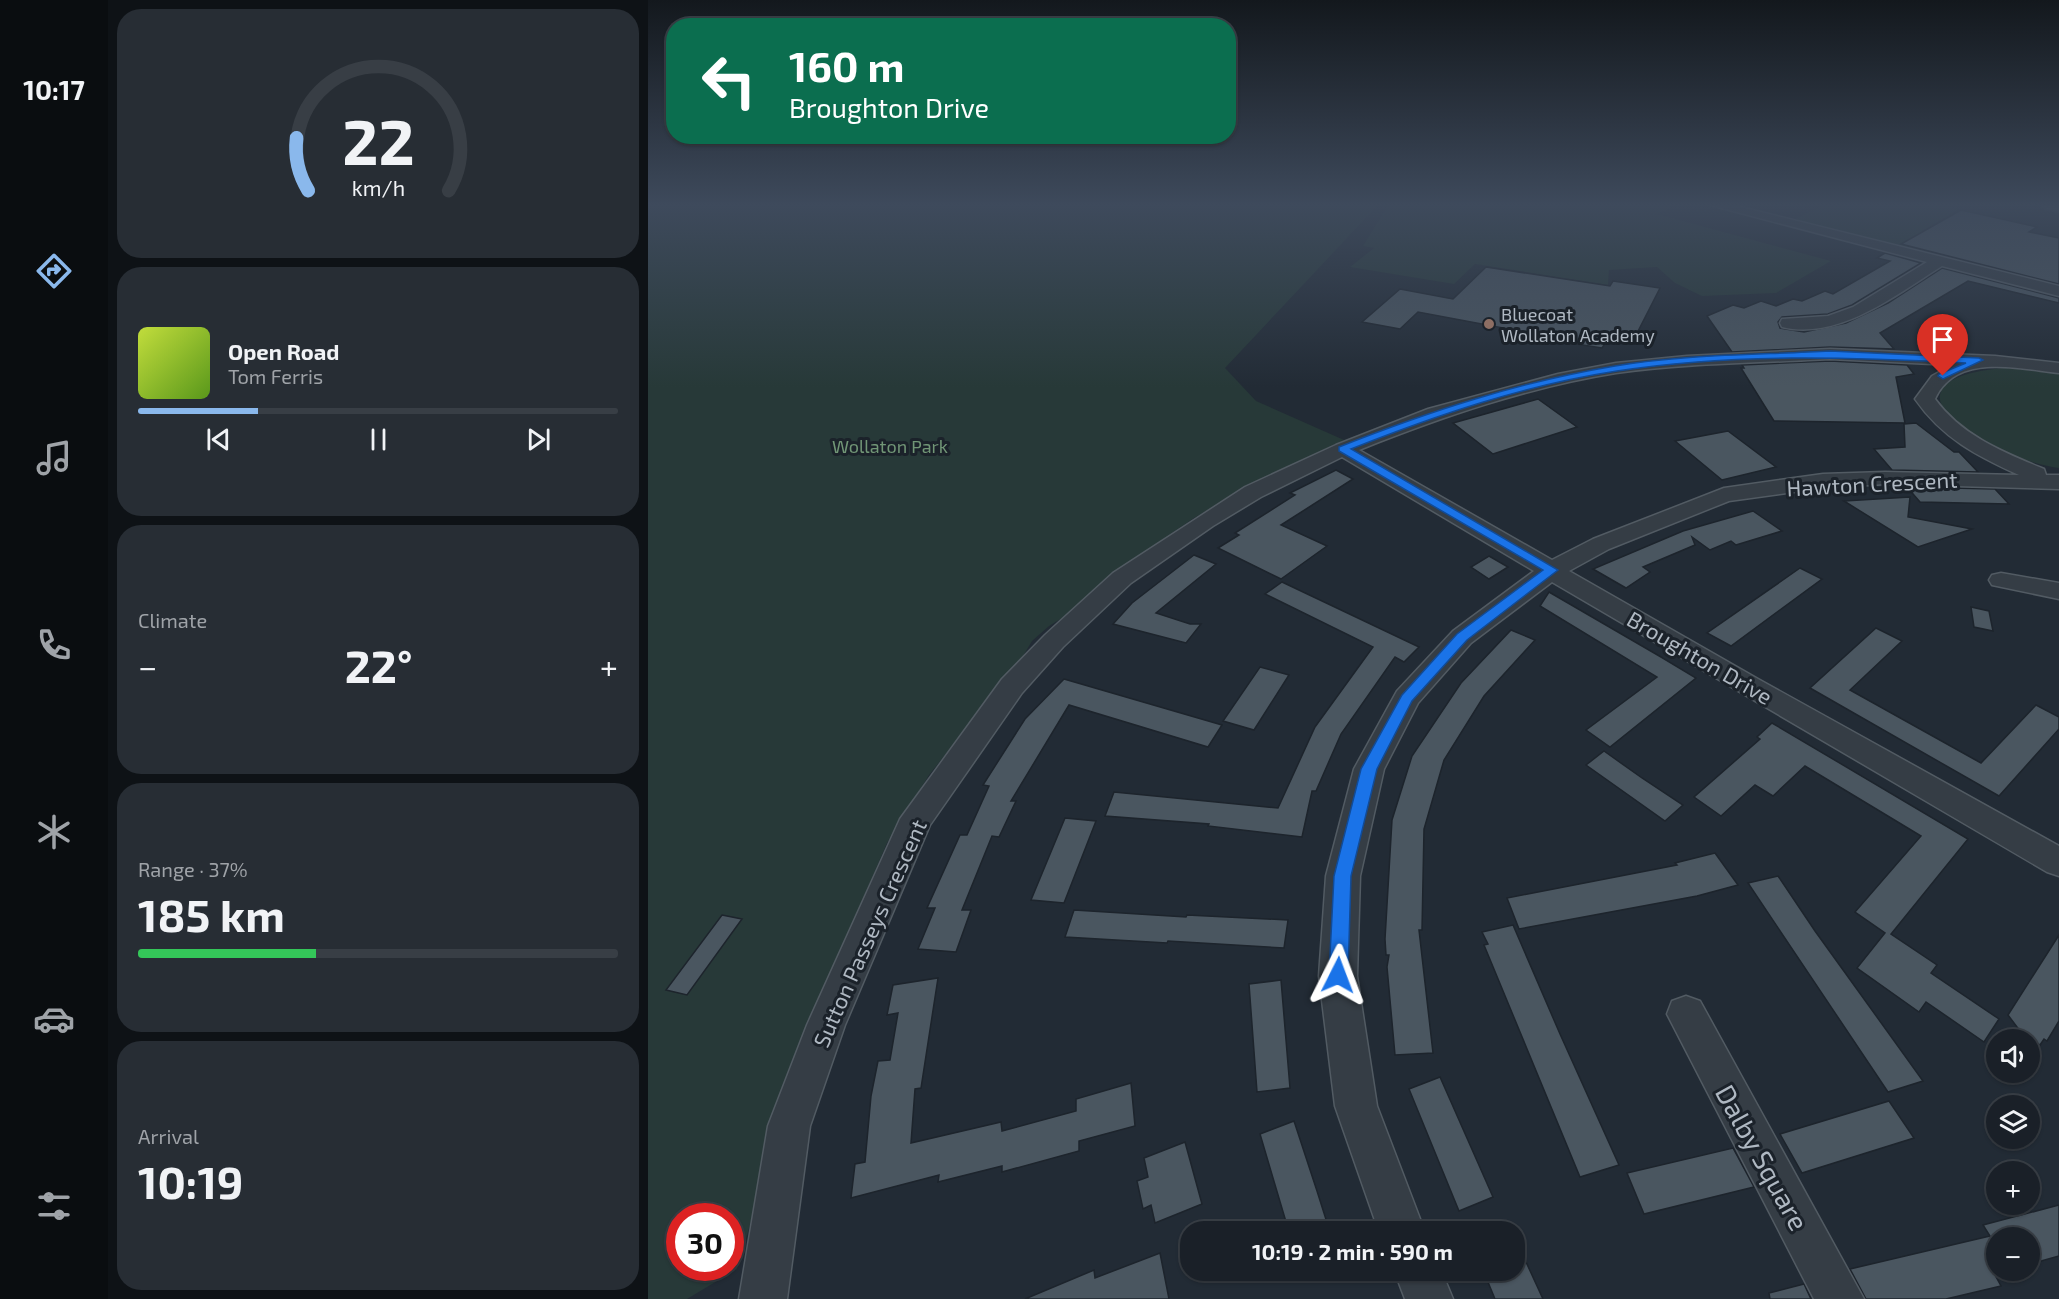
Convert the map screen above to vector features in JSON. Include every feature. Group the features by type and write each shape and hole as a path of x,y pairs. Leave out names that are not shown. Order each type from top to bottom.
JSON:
{"street":[{"path":"1788,324 1830,321 1859,310 1932,266"},
{"path":"1953,266 2059,291"},
{"name":"Sutton Passeys Crescent","path":"763,1299 789,1126 826,1026 916,819 1012,686 1054,641 1122,578 1205,521 1253,492 1343,449 1435,413 1509,391 1616,368 1687,361 1830,354 1979,360 2059,368"},
{"path":"1979,360 1943,376 1929,388 1925,399 1933,412 1958,436 1991,454 2057,482"},
{"name":"Broughton Drive","path":"1343,449 1758,692 2059,862"},
{"name":"Hawton Crescent","path":"1398,1221 1356,1106 1338,975 1343,876 1369,769 1407,698 1462,637 1552,570 1601,543 1724,495 1823,481 1885,477 2057,482"},
{"path":"2001,580 2059,591"},
{"name":"Dalby Square","path":"1686,1014 1840,1299"},
{"path":"1422,1281 1429,1299"}],"green space":[{"name":"Wollaton Park","path":"648,266 1321,266 1225,368 1256,401 1344,440 1270,475 1194,518 1157,543 1072,612 1049,626 1032,641 1020,661 929,775 887,843 809,1025 744,1245 744,1203 666,1203 666,1281 717,1281 687,1299 648,1299"},
{"path":"1352,266 1473,266 1454,284 1350,267"},
{"path":"1485,266 1823,266 1776,293 1702,296 1675,283 1657,267 1609,270 1608,285"},
{"path":"2016,367 2059,371 2059,468 2028,461 1997,449 1970,434 1949,417 1940,400 1946,385 1970,373"}],"building":[{"path":"1882,266 1917,266 1852,305 1828,314 1782,317 1778,322 1780,328 1804,332 1846,323 1888,303 1942,268 2059,298 2059,303 1968,281 1880,333 1894,349 1830,347 1732,352 1707,316 1733,305 1744,308 1761,301 1776,306 1793,299 1802,301 1825,291 1833,294"},
{"path":"1986,266 2059,266 2059,284"},
{"path":"1486,267 1610,286 1613,281 1660,288 1632,343 1608,339 1602,348 1544,339 1546,336 1418,312 1400,329 1362,322 1400,289 1453,299"},
{"path":"1830,361 1907,365 1914,374 1896,377 1905,423 1774,421 1741,368 1744,368 1742,365"},
{"path":"1538,399 1577,427 1493,454 1453,423"},
{"path":"1916,423 1954,452 1959,452 1978,472 1892,470 1874,449 1905,447 1904,424"},
{"path":"1728,431 1776,467 1722,480 1675,441"},
{"path":"1336,470 1353,479 1281,525 1327,546 1281,579 1218,548 1239,535 1235,533 1295,495 1290,493"},
{"path":"1907,487 1995,489 2009,504 1920,502"},
{"path":"1910,497 1908,517 1972,529 1918,547 1844,501"},
{"path":"1753,511 1782,531 1736,545 1731,541 1710,550 1692,537 1695,545 1643,567 1650,572 1626,588 1593,569 1683,531"},
{"path":"1194,555 1216,564 1156,613 1190,624 1201,624 1186,643 1113,624 1132,603"},
{"path":"1489,556 1508,567 1489,579 1471,567"},
{"path":"1800,568 1822,579 1731,646 1707,633"},
{"path":"1282,582 1419,647 1404,662 1395,657 1341,734 1316,791 1312,791 1302,837 1208,826 1209,824 1105,816 1114,792 1278,808 1315,727 1373,647 1265,594"},
{"path":"1549,592 1696,678 1610,747 1586,730 1657,677 1540,606"},
{"path":"1971,607 1989,611 1993,631 1974,627"},
{"path":"1876,628 1902,641 1850,690 1981,763 2036,705 2059,717 2059,729 1999,796 1810,688"},
{"path":"1511,630 1535,640 1484,696 1444,760 1424,829 1422,930 1419,930 1433,1053 1395,1055 1387,967 1389,955 1386,955 1385,939 1392,820 1412,756 1461,683"},
{"path":"1260,667 1289,675 1254,730 1223,721"},
{"path":"1064,679 1222,725 1208,747 1069,705 1011,801 1016,801 999,837 992,836 962,910 971,910 956,952 918,949 935,908 927,908 960,835 967,835 989,786 983,785 1025,719"},
{"path":"1772,723 1968,839 1891,934 1937,965 1931,973 1999,1019 1992,1029 1986,1029 1984,1042 1926,1002 1919,1012 1857,968 1885,933 1855,912 1921,836 1805,766 1773,796 1755,785 1721,816 1694,797 1760,739 1757,737"},
{"path":"1604,751 1683,805 1665,821 1586,765"},
{"path":"1065,818 1096,821 1064,903 1031,900"},
{"path":"1715,853 1738,885 1697,896 1519,929 1507,898 1677,865 1675,863"},
{"path":"1778,876 1923,1081 1888,1092 1748,883"},
{"path":"1074,910 1288,920 1284,948 1168,941 1167,943 1065,937"},
{"path":"722,915 742,919 687,995 666,990"},
{"path":"1513,925 1619,1165 1580,1177 1484,945 1488,944 1482,932"},
{"path":"2059,935 2059,1021 2047,1041 2044,1039 2040,1045 2040,1029 2018,1029 2008,1015"},
{"path":"938,978 921,1088 915,1089 911,1143 1001,1122 1002,1131 1076,1111 1076,1099 1131,1083 1135,1126 1079,1141 1079,1151 1002,1172 1002,1166 938,1182 939,1175 851,1198 855,1164 865,1162 871,1096 878,1061 890,1060 898,1013 887,1015 893,985"},
{"path":"1281,980 1290,1088 1257,1092 1249,984"},
{"path":"1440,1077 1493,1197 1459,1211 1409,1089"},
{"path":"1889,1101 1914,1138 1802,1173 1780,1134"},
{"path":"1294,1121 1326,1221 1286,1221 1260,1134"},
{"path":"1185,1142 1202,1204 1155,1223 1151,1205 1143,1209 1137,1181 1148,1177 1144,1158"},
{"path":"1733,1148 1754,1187 1644,1214 1627,1173"},
{"path":"2059,1205 2059,1256 2040,1261 2040,1227 1986,1227 1986,1230 1983,1225 2021,1215 2040,1215 2040,1210"},
{"path":"1986,1237 1986,1281 1998,1281 2001,1286 1946,1299 1866,1299 1850,1269"},
{"path":"1160,1253 1169,1299 1025,1299 1094,1270 1095,1278"},
{"path":"1525,1260 1543,1299 1495,1299 1488,1281 1525,1281"},
{"path":"1804,1284 1811,1299 1770,1299 1769,1293"}],"place":[{"name":"Bluecoat Wollaton Academy","path":"1489,324"}],"route":[{"path":"1338,975 1343,876 1369,769 1407,698 1462,637 1504,603 1552,570 1343,449 1435,413 1509,391 1616,368 1775,355 1888,355 1979,360 1943,376"}]}
